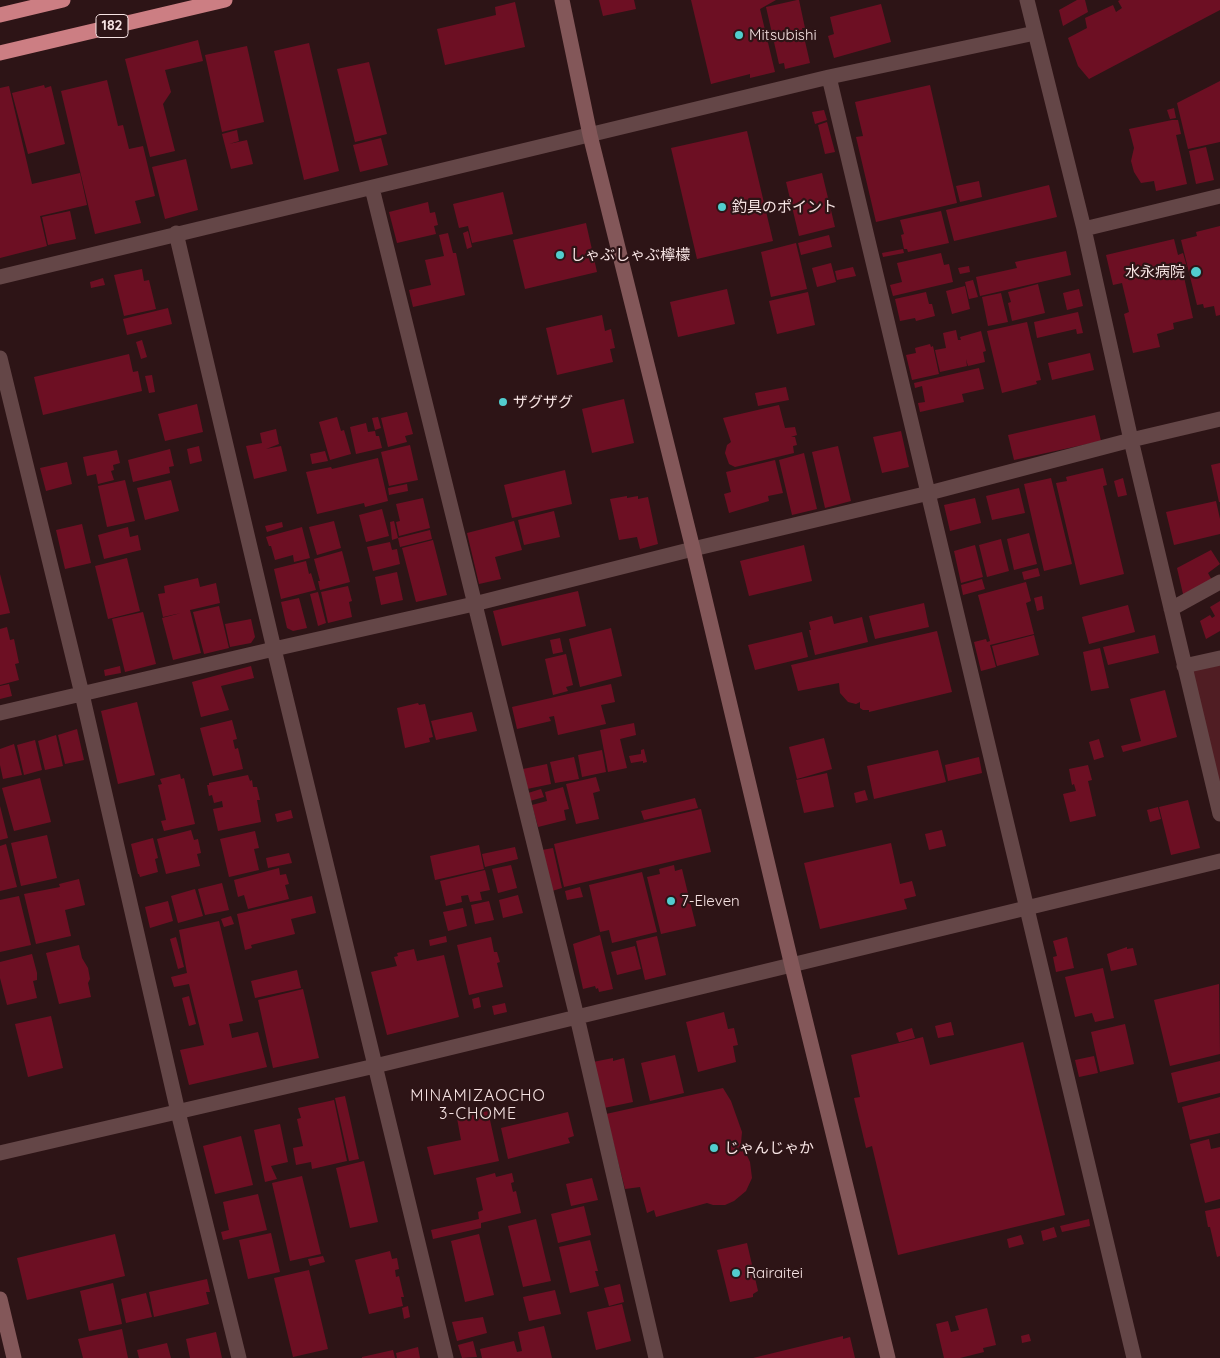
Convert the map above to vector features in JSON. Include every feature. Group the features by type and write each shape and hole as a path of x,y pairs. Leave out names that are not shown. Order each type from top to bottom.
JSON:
{"highway":[{"path":"0,15 63,0"},
{"name":"182","path":"0,53 225,0"}],"street":[{"path":"562,0 590,135 693,549 888,1358"},
{"path":"1027,0 1084,229 1131,440 1220,814"},
{"path":"0,277 176,233 829,78 1035,33"},
{"path":"829,78 1134,1358"},
{"path":"372,188 577,1018 656,1358"},
{"path":"1084,229 1220,196"},
{"path":"176,233 274,649 446,1358"},
{"path":"0,358 82,694 178,1112 239,1358"},
{"path":"0,713 474,604 693,549 929,493 1131,440 1220,419"},
{"path":"1171,608 1220,582"},
{"path":"1184,666 1220,658"},
{"path":"0,1153 577,1018 1220,861"},
{"path":"0,1299 14,1358"}],"shaded area":[{"path":"1220,663 1220,799 1189,670"}],"building":[{"path":"599,0 634,0 636,9 603,16"},
{"path":"691,0 776,0 760,9 775,72 750,78 750,74 711,84"},
{"path":"799,0 805,28 802,28 810,63 785,69 784,63 779,64 766,7"},
{"path":"1077,0 1085,0 1088,12 1063,26 1059,10"},
{"path":"1220,0 1220,10 1089,79 1078,66 1068,38 1087,28 1085,18 1113,5 1116,12 1122,8 1118,1"},
{"path":"515,2 525,47 445,65 437,29 496,15 495,7"},
{"path":"881,4 891,42 834,58 828,36 834,34 830,17"},
{"path":"198,40 203,61 165,70 171,92 163,104 175,151 150,157 125,59"},
{"path":"309,43 339,171 304,180 274,51"},
{"path":"247,46 264,122 222,132 205,55"},
{"path":"369,62 387,134 355,142 337,69"},
{"path":"107,80 118,126 123,125 129,149 143,146 155,196 135,201 141,223 95,234 61,91"},
{"path":"1220,81 1220,142 1188,149 1177,103"},
{"path":"44,85 45,88 51,86 65,144 28,154 12,93"},
{"path":"930,85 957,203 876,222 856,137 863,136 855,102"},
{"path":"9,86 32,184 80,173 87,205 40,216 47,246 0,258 0,88"},
{"path":"1174,108 1176,118 1170,119 1167,110"},
{"path":"824,110 827,120 815,124 812,112"},
{"path":"1178,120 1181,134 1176,135 1187,184 1156,191 1154,181 1141,183 1134,172 1131,161 1134,148 1129,129"},
{"path":"827,122 835,152 825,154 818,125"},
{"path":"237,130 239,141 229,144 247,140 253,164 231,169 222,134"},
{"path":"747,131 773,241 697,259 671,148"},
{"path":"381,138 388,165 360,172 353,145"},
{"path":"1206,147 1214,180 1196,184 1189,151"},
{"path":"186,159 198,210 165,219 152,167"},
{"path":"822,173 835,227 799,236 786,182"},
{"path":"979,181 982,197 960,202 956,186"},
{"path":"1049,185 1057,217 954,241 946,210"},
{"path":"503,192 513,234 472,243 468,226 459,228 453,204"},
{"path":"428,202 430,213 435,212 438,225 434,226 436,234 397,243 389,212"},
{"path":"70,211 76,239 48,245 42,217"},
{"path":"941,211 949,243 908,252 907,249 904,249 901,235 904,234 900,220"},
{"path":"586,223 597,272 525,289 513,240"},
{"path":"1220,226 1220,315 1216,316 1214,306 1204,308 1203,304 1197,305 1181,240 1197,236 1196,232"},
{"path":"468,231 472,247 467,249 463,233"},
{"path":"448,233 453,253 456,253 465,295 413,307 409,290 431,285 425,260 444,256 439,235"},
{"path":"829,235 832,247 801,255 798,243"},
{"path":"1174,239 1178,255 1183,253 1187,267 1182,268 1193,318 1173,323 1174,329 1157,334 1160,347 1133,353 1124,314 1129,312 1122,283 1113,285 1106,255"},
{"path":"796,243 807,289 771,297 761,252"},
{"path":"903,249 904,253 883,257 882,253"},
{"path":"1066,251 1071,275 980,296 976,277 1017,268 1015,262"},
{"path":"941,253 944,265 949,264 953,282 893,296 890,285 902,282 897,263"},
{"path":"831,263 836,282 817,287 812,268"},
{"path":"969,266 970,272 960,274 958,268"},
{"path":"853,267 856,276 837,280 835,271"},
{"path":"142,269 144,281 149,280 156,309 124,316 114,275"},
{"path":"103,278 105,285 91,288 90,282"},
{"path":"973,280 978,297 969,299 965,282"},
{"path":"1038,284 1045,313 1012,321 1008,303 1011,302 1008,292"},
{"path":"965,286 970,309 952,314 946,291"},
{"path":"727,289 735,324 678,337 670,302"},
{"path":"1079,289 1083,306 1067,310 1063,293"},
{"path":"808,292 815,325 777,334 769,301"},
{"path":"926,292 935,316 916,321 915,318 900,321 895,299"},
{"path":"1001,293 1008,322 988,326 982,297"},
{"path":"168,308 172,324 127,335 123,319"},
{"path":"1078,312 1083,333 1077,334 1076,329 1037,338 1034,322"},
{"path":"602,315 605,331 611,329 615,348 610,349 613,362 557,375 546,328"},
{"path":"1027,322 1041,380 1036,381 1037,384 1002,393 987,331"},
{"path":"956,330 958,340 961,340 960,337 981,331 986,351 983,352 985,362 968,366 966,359 967,366 940,372 935,350 946,348 943,333"},
{"path":"142,340 147,357 141,359 136,342"},
{"path":"930,344 931,347 933,346 939,374 912,380 906,355 916,353 915,348"},
{"path":"1090,353 1094,370 1052,380 1048,363"},
{"path":"129,354 133,372 138,371 142,391 43,415 34,377"},
{"path":"979,368 984,389 962,394 964,402 920,412 918,403 925,402 922,386 915,388 914,383"},
{"path":"152,375 155,392 149,393 145,376"},
{"path":"786,387 789,400 758,406 755,393"},
{"path":"624,399 634,443 592,453 582,409"},
{"path":"197,404 203,432 165,441 158,414"},
{"path":"779,405 785,428 795,427 797,435 791,437 795,437 797,445 793,446 794,453 735,467 729,464 725,453 727,445 731,442 723,418"},
{"path":"407,412 413,434 405,436 407,442 388,447 381,418"},
{"path":"1095,415 1101,441 1014,460 1008,435"},
{"path":"337,417 341,431 344,430 351,454 330,460 319,422"},
{"path":"378,417 381,428 375,430 372,418"},
{"path":"366,423 368,432 375,431 376,436 379,436 382,448 356,454 350,427"},
{"path":"276,429 279,444 266,449 281,446 287,471 254,479 246,446 262,443 260,433"},
{"path":"901,431 909,467 882,473 873,437"},
{"path":"410,445 418,480 389,486 381,452"},
{"path":"199,446 202,461 190,464 187,449"},
{"path":"838,446 851,501 825,508 812,452"},
{"path":"170,449 174,466 169,467 170,473 133,482 128,460"},
{"path":"117,450 120,463 113,465 114,470 111,471 114,480 98,484 96,474 87,476 83,457"},
{"path":"325,451 328,461 312,464 310,454"},
{"path":"804,453 817,509 792,515 779,460"},
{"path":"378,458 388,501 365,507 364,503 317,514 306,472 331,467 332,469"},
{"path":"775,460 783,493 768,496 769,501 729,513 724,494 731,492 726,472"},
{"path":"67,462 72,484 46,491 40,468"},
{"path":"1220,463 1220,502 1219,502 1211,465"},
{"path":"1103,468 1107,485 1103,486 1124,574 1080,585 1056,483 1067,481 1066,477"},
{"path":"565,470 572,504 512,518 504,485"},
{"path":"1051,478 1072,564 1044,571 1024,484"},
{"path":"1123,478 1127,495 1118,497 1114,481"},
{"path":"125,480 135,521 107,527 98,486"},
{"path":"171,480 179,511 145,520 137,488"},
{"path":"407,484 408,491 389,495 388,488"},
{"path":"1019,488 1025,513 992,520 986,496"},
{"path":"627,496 627,498 638,496 638,499 648,497 658,544 640,549 637,537 619,540 610,499"},
{"path":"423,498 430,528 399,536 396,522 400,521 396,504"},
{"path":"975,498 981,523 950,531 944,505"},
{"path":"1216,501 1220,519 1220,534 1174,545 1166,512"},
{"path":"382,509 389,536 366,542 359,515"},
{"path":"554,511 560,537 524,545 518,520"},
{"path":"334,521 341,548 317,555 309,527"},
{"path":"394,521 398,538 392,540 390,522"},
{"path":"514,521 522,550 495,557 501,579 479,584 467,533"},
{"path":"282,522 283,527 267,532 265,526"},
{"path":"82,524 91,563 65,569 56,530"},
{"path":"128,527 130,537 138,535 141,550 104,559 98,535"},
{"path":"302,527 310,558 294,562 293,555 275,560 266,537"},
{"path":"430,530 432,539 400,547 398,538"},
{"path":"1029,533 1037,564 1014,570 1007,539"},
{"path":"1001,539 1009,571 987,577 979,545"},
{"path":"433,540 447,595 416,602 402,548"},
{"path":"390,542 392,550 397,549 400,564 373,571 367,547"},
{"path":"804,545 812,581 749,596 740,561"},
{"path":"975,545 983,577 961,583 954,551"},
{"path":"1211,550 1220,564 1208,573 1213,582 1190,596 1183,594 1177,568"},
{"path":"342,551 350,582 320,590 318,581 320,581 314,559"},
{"path":"127,558 140,611 108,619 95,566"},
{"path":"306,561 316,590 281,599 274,569"},
{"path":"1038,568 1040,576 1024,580 1022,572"},
{"path":"397,572 403,600 381,605 375,577"},
{"path":"0,574 10,613 0,615"},
{"path":"198,578 200,587 216,583 220,603 190,610 201,653 173,660 162,618 181,613 163,617 158,594 165,593 164,586"},
{"path":"982,579 985,589 963,595 961,585"},
{"path":"1026,582 1031,601 1026,603 1034,634 990,645 996,667 981,671 974,642 986,639 987,642 990,641 978,595"},
{"path":"348,586 352,601 349,602 352,617 328,623 321,592"},
{"path":"578,591 586,626 502,646 493,611"},
{"path":"318,592 326,623 318,626 310,594"},
{"path":"1042,596 1044,609 1037,611 1034,598"},
{"path":"299,598 307,628 293,631 287,628 281,602"},
{"path":"1220,601 1220,631 1206,639 1200,621 1210,615 1212,618 1215,616 1210,607"},
{"path":"924,603 929,627 875,639 869,616"},
{"path":"1128,605 1135,632 1089,644 1082,617"},
{"path":"219,606 229,648 204,654 193,612"},
{"path":"143,612 156,664 125,672 112,619"},
{"path":"832,616 834,624 862,617 868,642 815,655 809,622"},
{"path":"251,619 255,637 251,643 230,647 225,624"},
{"path":"7,627 10,640 14,639 19,663 15,664 19,680 0,685 0,629"},
{"path":"611,628 622,676 580,687 569,639"},
{"path":"937,631 952,692 869,712 869,710 860,708 860,702 856,704 848,702 840,693 839,683 798,691 791,665"},
{"path":"802,632 808,657 755,670 748,645"},
{"path":"1034,635 1039,655 997,666 992,646"},
{"path":"1155,635 1159,653 1108,665 1103,647"},
{"path":"560,638 563,652 553,654 550,640"},
{"path":"1100,648 1109,688 1091,691 1083,652"},
{"path":"566,654 573,685 566,687 568,691 553,695 545,659"},
{"path":"120,666 121,673 105,676 104,670"},
{"path":"251,666 254,678 221,686 229,710 201,717 192,682"},
{"path":"9,684 12,696 0,699 0,686"},
{"path":"611,684 615,702 601,705 606,724 558,735 554,716 549,717 551,721 517,729 512,707"},
{"path":"1165,690 1177,737 1123,752 1121,746 1141,741 1130,699"},
{"path":"137,702 155,775 118,784 101,711"},
{"path":"418,703 419,705 425,704 433,737 429,738 430,742 405,748 397,708"},
{"path":"472,712 477,731 436,740 431,721"},
{"path":"232,720 237,739 233,740 235,749 238,748 243,769 213,776 200,728"},
{"path":"634,723 636,735 620,739 627,768 608,772 600,730"},
{"path":"77,729 84,760 65,764 58,735"},
{"path":"56,735 63,766 45,770 38,741"},
{"path":"824,738 832,769 797,779 789,747"},
{"path":"1099,739 1104,757 1094,760 1089,742"},
{"path":"35,740 42,770 24,775 17,745"},
{"path":"14,744 22,775 3,779 0,765 0,749"},
{"path":"644,749 647,762 631,763 629,756 641,754 641,750"},
{"path":"602,750 606,772 582,777 578,755"},
{"path":"938,750 946,782 874,799 867,766"},
{"path":"574,757 579,779 555,783 550,762"},
{"path":"979,757 982,773 948,781 945,765"},
{"path":"547,764 551,784 527,789 523,769"},
{"path":"1088,765 1092,780 1088,781 1096,816 1070,822 1063,794 1076,791 1074,784 1072,785 1069,769"},
{"path":"827,773 834,807 804,813 796,780"},
{"path":"180,774 181,779 184,778 195,824 164,831 161,821 166,820 158,785 162,784 160,779"},
{"path":"248,775 250,781 252,780 253,787 257,787 260,800 257,800 261,822 218,831 213,809 223,807 222,801 214,803 212,795 209,796 207,785"},
{"path":"596,777 600,791 593,793 599,819 576,824 566,784"},
{"path":"40,778 51,822 14,831 2,788"},
{"path":"563,787 569,809 564,810 566,820 538,827 532,805 547,801 545,792"},
{"path":"541,789 544,797 530,801 528,793"},
{"path":"865,790 868,800 856,803 854,793"},
{"path":"695,798 698,808 644,820 641,811"},
{"path":"1188,800 1200,848 1171,855 1159,807"},
{"path":"0,806 8,838 0,840"},
{"path":"1158,807 1161,819 1150,822 1147,810"},
{"path":"701,809 711,852 564,887 554,844"},
{"path":"291,810 293,818 277,822 275,814"},
{"path":"191,830 194,840 198,839 201,853 197,854 200,866 166,874 157,839"},
{"path":"942,830 946,846 929,850 925,834"},
{"path":"255,831 259,848 254,849 259,870 229,877 220,839"},
{"path":"47,835 57,878 21,886 11,843"},
{"path":"153,838 158,858 155,859 158,872 140,877 131,844"},
{"path":"891,843 900,884 912,881 916,896 904,899 907,909 820,929 804,863"},
{"path":"6,844 17,887 0,891 0,846"},
{"path":"479,845 484,869 435,880 430,856"},
{"path":"515,847 518,859 485,867 482,854"},
{"path":"553,848 562,888 552,891 542,850"},
{"path":"289,853 292,863 268,868 266,858"},
{"path":"511,865 517,888 498,893 492,869"},
{"name":"7-Eleven","path":"674,865 675,871 682,869 696,926 661,934 647,877 660,874 659,869"},
{"path":"279,868 280,875 286,874 289,884 285,885 289,899 248,909 244,895 238,897 234,880"},
{"path":"485,870 490,890 480,892 482,900 470,902 468,895 461,896 462,902 446,906 440,881"},
{"path":"642,872 657,932 612,943 609,930 600,932 589,885"},
{"path":"79,879 85,905 65,910 71,936 36,944 24,894 60,887 59,884"},
{"path":"222,883 229,910 205,915 198,889"},
{"path":"580,887 583,897 567,900 565,891"},
{"path":"195,889 203,916 178,923 171,896"},
{"path":"518,895 523,913 503,918 499,900"},
{"path":"19,896 31,945 0,952 0,900"},
{"path":"312,896 316,913 291,919 295,934 251,945 252,948 245,950 237,914"},
{"path":"168,901 173,921 150,928 145,907"},
{"path":"489,901 494,920 475,924 471,905"},
{"path":"463,908 467,926 448,931 443,912"},
{"path":"231,916 234,924 224,927 221,919"},
{"path":"219,921 243,1021 229,1024 232,1038 258,1032 267,1067 189,1085 180,1050 204,1045 189,984 174,987 171,977 187,973 179,930"},
{"path":"600,935 613,989 599,992 595,986 583,989 573,944"},
{"path":"446,936 447,942 430,946 429,940"},
{"path":"657,936 666,975 645,980 636,941"},
{"path":"176,937 184,967 178,969 170,939"},
{"path":"491,937 494,952 497,952 500,962 497,963 503,987 469,995 457,945"},
{"path":"1067,937 1074,968 1056,972 1053,957 1057,956 1053,941"},
{"path":"79,945 82,958 88,968 90,979 88,983 91,997 59,1004 46,953"},
{"path":"635,946 641,969 617,975 611,952"},
{"path":"1127,947 1127,949 1133,948 1137,965 1111,971 1107,954"},
{"path":"414,949 417,961 444,955 459,1017 387,1035 371,972 397,966 394,957 398,956 397,953"},
{"path":"32,954 37,973 37,980 33,981 37,998 7,1005 0,978 0,962"},
{"path":"1103,968 1114,1018 1095,1022 1092,1013 1075,1017 1065,977"},
{"path":"297,970 301,988 255,998 251,981"},
{"path":"1219,984 1220,1054 1170,1066 1154,1000"},
{"path":"303,989 319,1058 273,1068 258,1000"},
{"path":"189,996 196,1024 189,1026 182,998"},
{"path":"479,997 481,1007 474,1009 472,999"},
{"path":"505,1003 507,1012 494,1015 492,1006"},
{"path":"724,1012 728,1029 734,1028 738,1045 733,1046 736,1062 698,1072 686,1022"},
{"path":"51,1016 63,1068 28,1077 15,1024"},
{"path":"951,1022 954,1035 938,1038 935,1026"},
{"path":"1125,1024 1134,1064 1100,1072 1091,1032"},
{"path":"912,1028 915,1038 899,1042 896,1033"},
{"path":"923,1037 930,1065 1023,1042 1065,1215 898,1255 872,1146 866,1148 854,1098 860,1097 851,1055"},
{"path":"675,1055 684,1093 650,1101 641,1063"},
{"path":"1094,1056 1098,1073 1079,1077 1075,1060"},
{"path":"613,1058 613,1061 624,1058 633,1102 604,1108 593,1062"},
{"path":"1220,1061 1220,1093 1178,1103 1171,1073"},
{"path":"723,1088 731,1101 742,1132 741,1143 750,1162 752,1178 746,1191 734,1201 725,1205 707,1203 656,1217 654,1210 647,1213 640,1187 625,1189 606,1114"},
{"path":"345,1096 359,1159 349,1161 335,1098"},
{"path":"1220,1097 1220,1133 1190,1140 1182,1107"},
{"path":"334,1100 347,1161 312,1169 311,1162 296,1165 293,1148 303,1146 297,1119 301,1118 298,1108"},
{"path":"488,1111 499,1161 434,1175 427,1147 461,1140 457,1118"},
{"path":"568,1112 574,1136 568,1138 570,1143 508,1159 501,1128"},
{"path":"280,1124 288,1162 271,1166 277,1179 265,1182 254,1130"},
{"path":"241,1136 253,1185 215,1194 203,1146"},
{"path":"1209,1139 1211,1149 1220,1147 1220,1199 1205,1203 1190,1144"},
{"path":"364,1161 378,1222 350,1228 336,1168"},
{"path":"495,1173 496,1177 512,1173 514,1182 511,1183 513,1192 516,1191 521,1213 481,1223 481,1228 433,1239 431,1230 479,1219 478,1212 483,1210 476,1178"},
{"path":"302,1176 321,1254 290,1261 272,1183"},
{"path":"592,1178 598,1200 571,1206 566,1184"},
{"path":"258,1194 267,1230 223,1240 221,1232 229,1230 223,1202"},
{"path":"584,1206 591,1235 558,1243 551,1214"},
{"path":"1220,1208 1220,1256 1217,1257 1205,1211"},
{"path":"536,1219 551,1281 523,1287 508,1226"},
{"path":"1089,1219 1090,1226 1062,1232 1060,1226"},
{"path":"1054,1227 1057,1237 1043,1241 1041,1231"},
{"path":"271,1233 280,1272 248,1279 239,1240"},
{"path":"115,1234 125,1276 27,1300 17,1258"},
{"path":"479,1234 494,1295 465,1302 451,1241"},
{"path":"1021,1235 1024,1244 1009,1248 1007,1239"},
{"path":"590,1240 598,1271 595,1271 599,1286 570,1293 559,1247"},
{"path":"747,1243 758,1291 753,1294 753,1297 730,1302 717,1250"},
{"path":"390,1251 392,1259 397,1258 399,1269 395,1270 396,1277 399,1276 404,1297 401,1297 403,1306 369,1314 355,1260"},
{"path":"323,1256 325,1262 310,1266 308,1259"},
{"path":"309,1270 328,1349 293,1357 274,1278"},
{"path":"207,1279 210,1292 206,1292 209,1304 154,1317 149,1292"},
{"path":"113,1283 122,1324 89,1331 80,1291"},
{"path":"620,1284 624,1302 609,1306 604,1288"},
{"path":"555,1290 561,1314 529,1321 523,1297"},
{"path":"146,1293 152,1317 126,1323 121,1299"},
{"path":"622,1304 631,1341 596,1350 587,1312"},
{"path":"408,1306 410,1317 404,1319 402,1308"},
{"path":"987,1308 996,1345 983,1348 984,1352 960,1358 944,1358 936,1324 948,1321 951,1332 959,1330 955,1316"},
{"path":"483,1317 487,1333 457,1341 452,1322"},
{"path":"544,1326 552,1358 482,1358 480,1349 514,1341 517,1352 522,1351 518,1332"},
{"path":"122,1329 128,1358 83,1358 78,1339"},
{"path":"216,1332 222,1358 190,1358 186,1339"},
{"path":"1029,1334 1031,1341 1022,1343 1021,1336"},
{"path":"843,1336 843,1339 850,1337 855,1358 753,1358"},
{"path":"473,1341 477,1357 462,1358 458,1345"},
{"path":"167,1343 171,1358 139,1358 137,1350"},
{"path":"418,1347 420,1358 397,1358 396,1353"},
{"path":"393,1350 395,1358 362,1358 362,1357"}],"place":[{"name":"Mitsubishi","path":"739,35"},
{"name":"釣具のポイント","path":"722,207"},
{"name":"しゃぶしゃぶ檸檬","path":"560,255"},
{"name":"水永病院","path":"1196,272"},
{"name":"ザグザグ","path":"503,402"},
{"name":"7-Eleven","path":"671,901"},
{"name":"じゃんじゃか","path":"714,1148"},
{"name":"Rairaitei","path":"736,1273"}],"district":[{"name":"MINAMIZAOCHO 3-CHOME","path":"478,1105"}]}
